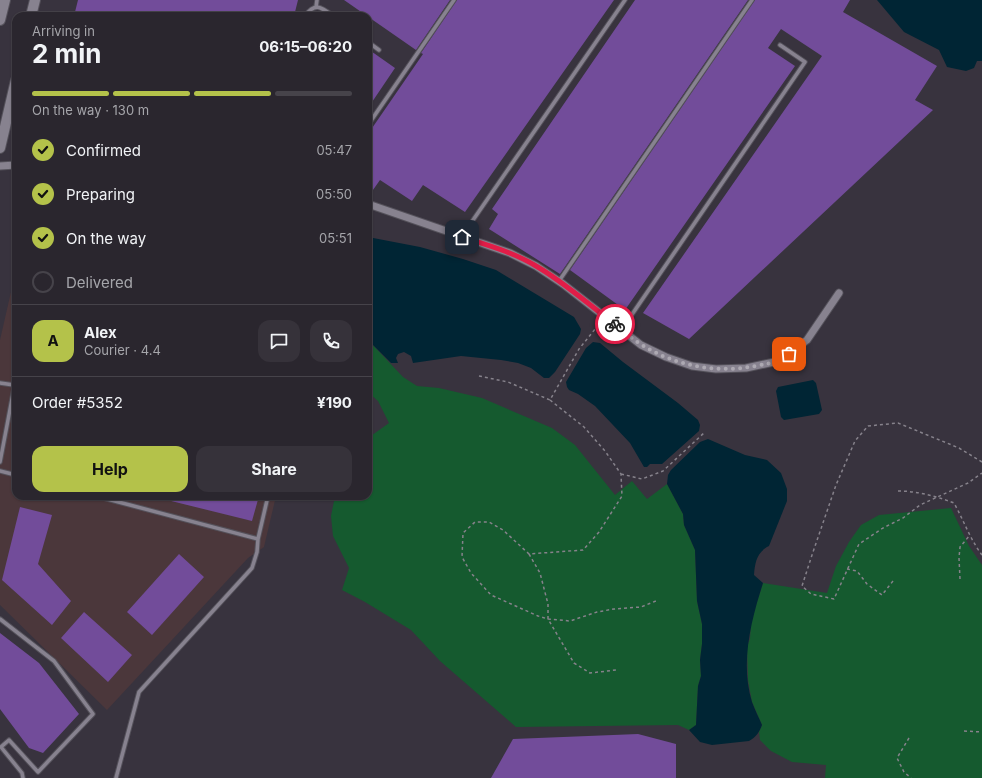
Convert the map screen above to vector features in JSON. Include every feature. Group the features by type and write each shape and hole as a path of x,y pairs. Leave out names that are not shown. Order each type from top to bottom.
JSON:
{"main road":[{"path":"0,20 5,0"},
{"path":"32,12 35,0"},
{"path":"0,148 12,97"}],"street":[{"path":"0,166 12,165"},
{"path":"372,205 510,253 536,266 559,281 641,345 666,357 692,366 716,369 746,368 779,361 807,340 839,293"}],"lane":[{"path":"316,7 317,0"},
{"path":"372,119 454,0"},
{"path":"462,237 625,0"},
{"path":"559,281 752,0"},
{"path":"308,12 310,9 316,7 327,12"},
{"path":"372,45 379,50"},
{"path":"622,330 805,62 780,45"},
{"path":"0,383 12,385"},
{"path":"0,462 12,396"},
{"path":"0,470 12,474"},
{"path":"114,500 258,539"},
{"path":"116,778 139,692 252,568 257,552 258,539 267,500"},
{"path":"0,619 54,661 93,714 38,772 9,740 1,747 22,773 23,778"}],"path":[{"path":"550,400 579,349 605,316"},
{"path":"479,376 508,382 550,400 584,427 605,451 621,474 622,496 599,532 582,550 529,554"},
{"path":"982,462 959,448 898,423 868,426 855,441 834,492 802,586 811,594 834,599 859,544 883,528 903,518 920,505 968,483 982,473"},
{"path":"621,474 642,480 663,471 705,432"},
{"path":"898,491 907,491 938,497 954,503 973,544 982,555"},
{"path":"616,670 590,673 574,663 548,619 548,604 540,573 529,554 503,530 489,522 475,522 463,533 462,557 471,573 491,595 538,616 548,619 570,622 597,612 641,607 656,601"},
{"path":"960,579 960,547 970,535"},
{"path":"847,569 856,571 867,584 882,595 893,581"},
{"path":"964,731 982,732"},
{"path":"909,738 897,758 904,772 911,778"}],"shaded area":[{"path":"12,288 12,500 275,500 264,547 248,558 107,710 0,605 0,340"}],"green space":[{"path":"372,344 403,377 417,386 439,388 482,398 552,428 575,445 615,495 632,481 647,499 667,484 683,514 684,525 695,550 697,601 702,624 700,660 701,676 698,686 696,725 689,730 678,725 516,727 440,661 411,630 342,590 349,568 333,536 331,516 334,500 372,500 372,435 389,423 378,401 372,396"},
{"path":"951,508 969,546 982,565 982,778 825,778 826,765 792,762 771,751 760,740 759,732 762,725 752,702 748,680 747,646 750,639 751,621 763,583 827,593 836,566 849,542 861,525 879,515"}],"water":[{"path":"877,0 982,0 982,61 977,61 974,68 966,71 947,67 939,50 904,32"},
{"path":"372,238 420,247 496,270 574,317 581,329 580,334 555,372 549,378 544,378 531,368 518,363 461,356 413,363 411,356 404,352 398,354 396,358 398,363 391,363 372,344"},
{"path":"593,342 600,343 698,420 700,425 699,431 662,464 650,464 647,467 644,467 630,443 595,406 578,394 569,390 567,387 566,382 586,348"},
{"path":"813,380 816,383 822,410 819,414 784,420 781,417 776,391 778,387"},
{"path":"708,439 745,455 767,460 781,473 787,489 787,501 769,546 759,554 754,570 754,575 763,583 748,642 747,672 752,702 762,725 754,738 749,741 712,745 700,742 689,730 696,725 698,686 701,676 700,660 702,624 697,601 695,550 684,525 683,514 667,484 668,475 671,470 700,442"}],"building":[{"path":"78,0 298,0 295,12 75,12"},
{"path":"344,0 450,0 416,50 372,19 372,12 361,12"},
{"path":"457,0 614,0 465,212 423,185 412,201 380,180 372,191 372,128 423,54 421,53"},
{"path":"635,0 748,0 560,274 489,229 498,214 492,209"},
{"path":"755,0 850,0 843,12 937,66 915,100 933,110 689,339 643,313 822,56 781,29 768,48 795,66 625,310 570,270"},
{"path":"372,52 395,68 372,102"},
{"path":"167,500 258,500 252,521"},
{"path":"20,507 52,515 38,564 71,601 52,625 2,580"},
{"path":"179,554 204,577 152,635 127,612"},
{"path":"84,612 132,655 108,682 61,638"},
{"path":"0,633 39,663 79,714 43,753 29,748 0,709"},
{"path":"638,734 676,744 676,778 491,778 513,739"}],"way so far":[{"path":"615,324 641,345 666,357 692,366 716,369 746,368 779,361 789,354"}],"route":[{"path":"462,237 510,253 536,266 563,284 615,324"}]}
